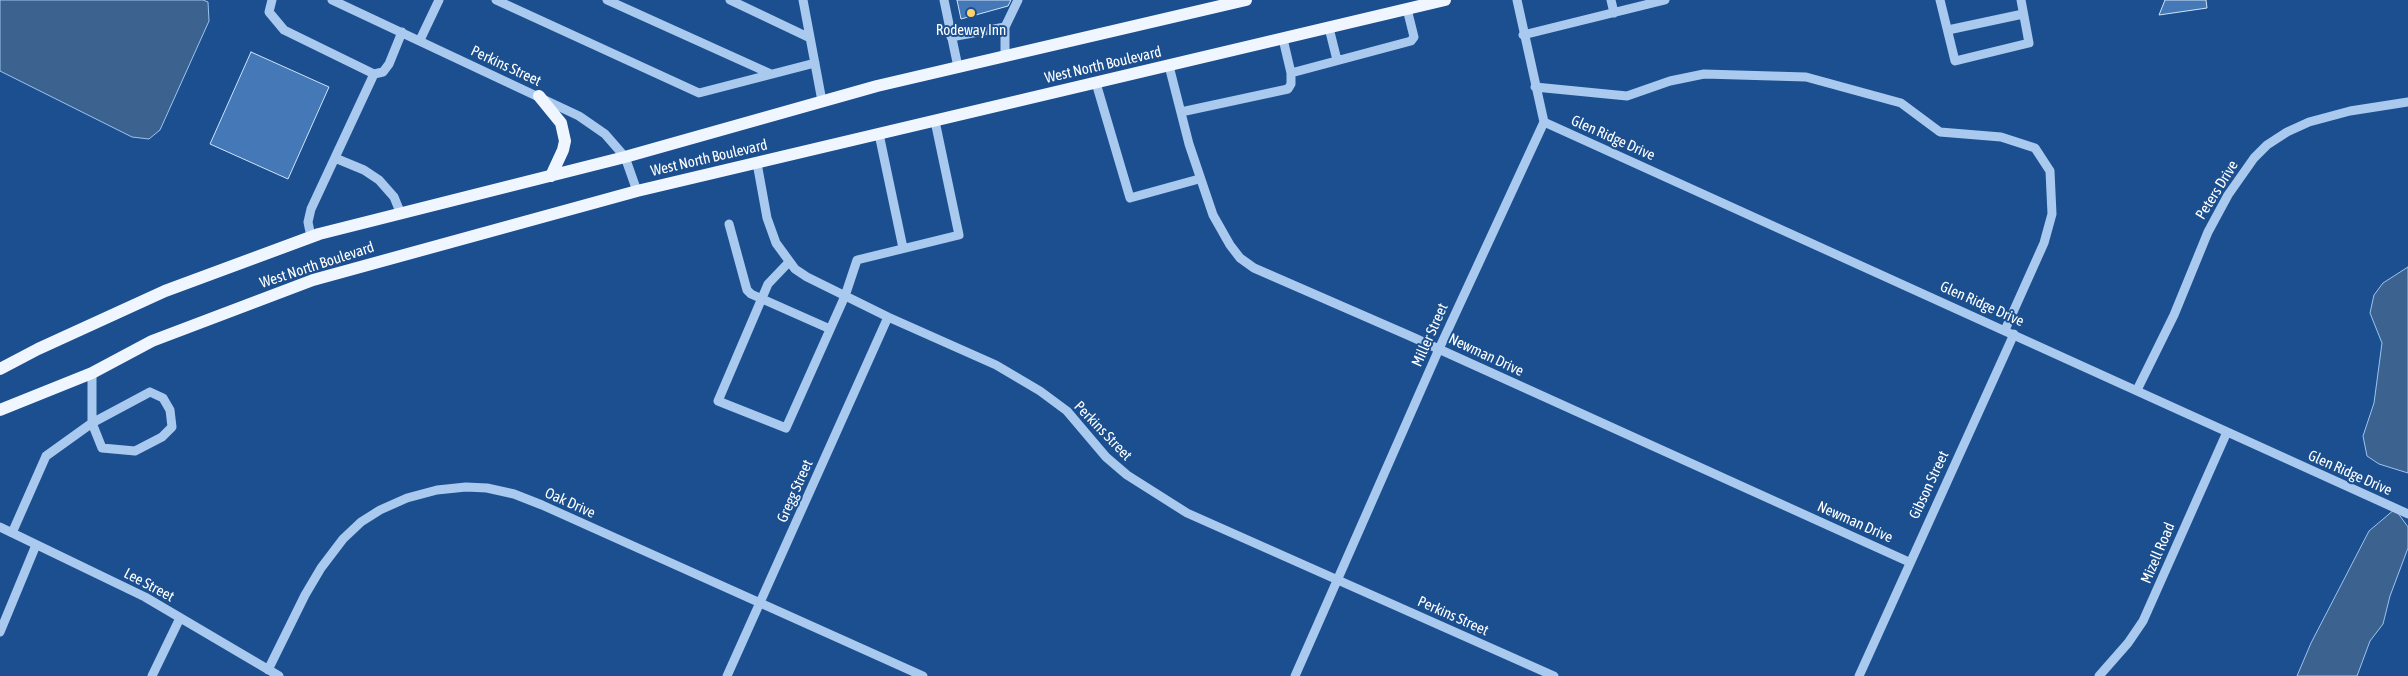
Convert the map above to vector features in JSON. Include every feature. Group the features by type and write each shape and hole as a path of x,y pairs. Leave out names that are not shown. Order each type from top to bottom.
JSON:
{"main road":[{"name":"West North Boulevard","path":"0,370 38,349 165,290 311,237 551,176 822,101 958,67 1246,0"},
{"name":"West North Boulevard","path":"0,410 92,373 152,341 313,280 636,191 1445,0"},
{"path":"538,96 561,123 565,141 551,176"}],"street":[{"path":"272,0 269,12 284,30 374,74 383,72 389,64 402,32"},
{"name":"Perkins Street","path":"332,0 579,116 605,134 625,156 636,191"},
{"path":"420,40 439,0"},
{"path":"496,0 699,93 815,63"},
{"path":"607,0 771,74"},
{"path":"730,0 810,38"},
{"path":"803,0 822,101"},
{"path":"944,0 958,67"},
{"path":"1005,56 1005,28 1018,0"},
{"path":"1517,0 1523,35 1544,122"},
{"path":"1611,0 1614,12"},
{"path":"1523,35 1665,0"},
{"path":"1940,0 1955,61 2029,43 2021,0"},
{"path":"1291,73 1411,40 1414,38 1407,9"},
{"path":"1948,30 2023,14"},
{"path":"951,37 1005,28"},
{"path":"1329,28 1337,60"},
{"path":"1181,112 1288,89 1291,84 1291,73 1283,39"},
{"name":"Newman Drive","path":"1169,66 1199,179 1212,215 1240,258 1254,268 1439,349 1909,562"},
{"path":"311,237 308,222 311,209 374,74"},
{"name":"Gibson Street","path":"1535,87 1627,96 1670,81 1704,74 1806,77 1901,103 1940,132 2001,137 2035,148 2050,171 2052,214 2044,243 2009,332 1859,676"},
{"path":"1096,83 1130,198 1199,179"},
{"name":"Peters Drive","path":"2137,390 2174,315 2208,232 2228,195 2254,158 2267,145 2287,132 2310,122 2350,111 2408,102"},
{"path":"789,262 768,284 718,401 786,428 845,296 857,260 959,235 935,121"},
{"name":"Glen Ridge Drive","path":"1544,122 2408,514"},
{"name":"Miller Street","path":"1295,676 1336,579 1439,349 1544,122"},
{"path":"878,134 903,248"},
{"path":"335,158 364,170 378,180 394,197 401,214"},
{"name":"Perkins Street","path":"757,163 767,218 776,243 789,262 807,277 888,317 996,365 1040,391 1067,411 1106,457 1126,475 1158,497 1187,513 1554,676"},
{"path":"729,224 747,290 751,294 830,329"},
{"name":"Gregg Street","path":"727,676 888,317"},
{"path":"12,533 46,456 92,423 150,392 164,398 170,410 172,426 162,437 136,451 102,448 92,423 92,373"},
{"name":"Mizell Road","path":"2099,676 2128,643 2143,621 2227,432"},
{"name":"Oak Drive","path":"268,670 304,594 343,539 361,522 380,510 407,498 437,490 466,487 487,488 514,494 923,676"},
{"name":"Lee Street","path":"0,527 145,597 280,676"},
{"path":"0,632 36,544"},
{"path":"152,676 180,618"}],"water":[{"path":"0,0 203,0 208,2 209,21 160,130 149,139 132,137 0,71"},
{"path":"2408,267 2408,473 2379,464 2367,456 2363,436 2374,403 2382,343 2370,313 2374,295 2383,283"},
{"path":"2395,509 2408,527 2408,548 2390,596 2383,624 2370,641 2357,676 2297,676 2311,643 2369,531"}],"building":[{"name":"Rodeway Inn","path":"957,0 1011,0 1008,6 961,19"},
{"path":"2165,0 2206,0 2207,8 2159,15"},
{"path":"251,52 329,87 288,179 210,144"}],"place":[{"name":"Rodeway Inn","path":"971,13"}]}
